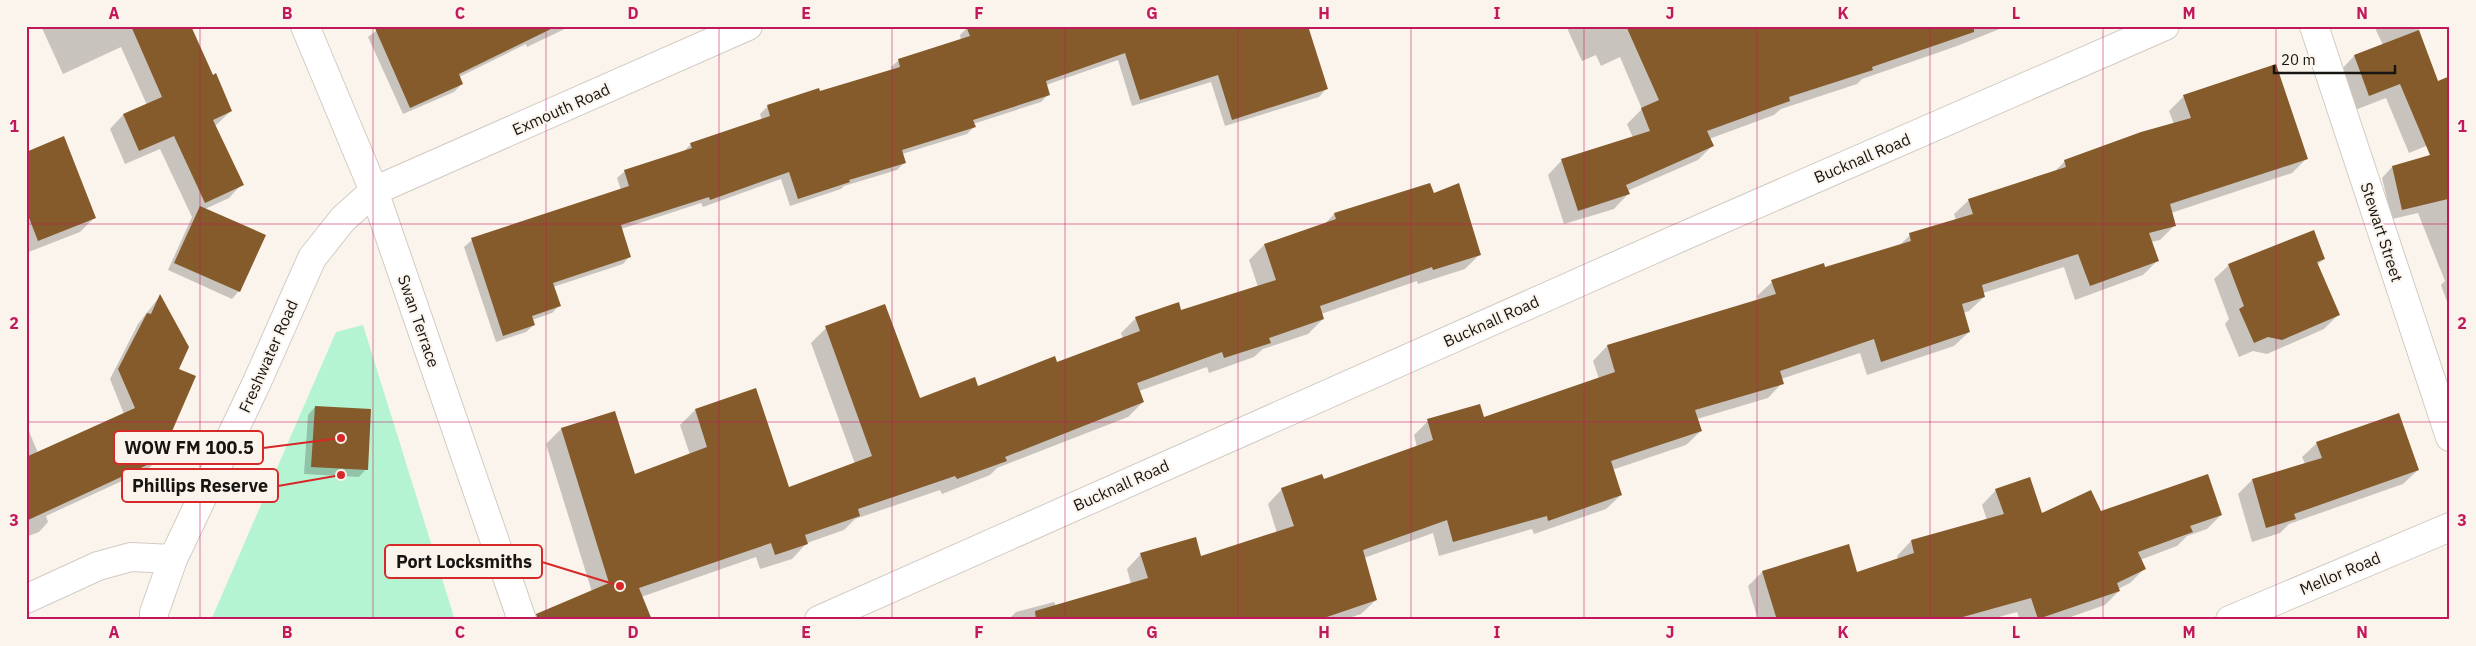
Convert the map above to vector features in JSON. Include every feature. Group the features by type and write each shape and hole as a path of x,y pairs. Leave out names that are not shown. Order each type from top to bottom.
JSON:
{"street":[{"name":"Swan Terrace","path":"305,26 374,191 522,620"},
{"name":"Exmouth Road","path":"374,191 748,26"},
{"name":"Bucknall Road","path":"819,620 1679,238 2165,26"},
{"name":"Stewart Street","path":"2314,26 2450,437"},
{"name":"Freshwater Road","path":"154,620 154,613 173,560 257,382 312,258 343,219 374,191"},
{"name":"Mellor Road","path":"2230,620 2450,527"},
{"path":"26,599 98,566 131,558 173,560"}],"green space":[{"path":"363,325 455,620 211,620 336,332"}],"building":[{"path":"131,26 191,26 213,75 216,73 232,111 213,120 244,185 205,203 174,136 139,151 123,114 162,97"},
{"path":"374,26 557,26 459,74 463,84 410,108"},
{"path":"966,26 1308,26 1328,89 1232,120 1218,75 1140,100 1125,53 1046,81 1050,95 973,120 976,127 902,150 906,163 849,180 850,182 798,199 789,172 710,200 709,197 621,225 631,257 553,283 561,306 532,316 535,325 503,336 471,238 629,186 624,170 692,148 690,143 770,116 767,105 819,88 820,91 900,67 898,59 970,36"},
{"path":"1626,26 1974,26 1974,32 1872,67 1873,70 1789,97 1790,101 1707,131 1714,146 1626,185 1630,194 1578,211 1561,159 1650,131 1641,108 1659,100"},
{"path":"2419,30 2438,81 2450,76 2450,201 2448,199 2402,210 2392,166 2430,155 2400,84 2369,96 2354,55"},
{"path":"2276,64 2308,159 2170,204 2176,226 2149,233 2159,261 2090,286 2078,254 1982,285 1985,297 1962,304 1970,332 1881,362 1874,339 1780,371 1784,384 1695,410 1702,431 1611,461 1622,495 1548,521 1547,516 1453,542 1447,520 1363,550 1377,600 1318,620 1036,620 1035,611 1148,578 1140,553 1196,537 1201,556 1294,526 1281,488 1322,474 1324,479 1433,440 1427,419 1480,404 1484,417 1615,372 1607,345 1776,294 1771,280 1824,263 1825,267 1911,241 1909,233 1973,214 1968,199 2066,167 2064,160 2141,132 2191,118 2183,95"},
{"path":"64,136 96,218 38,241 26,210 26,152"},
{"path":"1430,183 1434,193 1459,183 1481,255 1433,270 1432,267 1320,306 1324,319 1269,338 1271,343 1224,358 1222,352 1137,383 1144,402 1005,457 1007,461 957,479 955,476 858,509 860,516 805,535 808,544 775,555 771,543 639,588 652,620 537,620 536,614 609,583 561,428 615,411 635,474 707,447 695,409 756,388 789,487 872,456 825,326 885,304 920,398 975,377 978,386 1055,356 1057,362 1140,331 1135,317 1179,302 1181,310 1276,280 1264,244 1336,219 1334,213"},
{"path":"200,206 266,235 240,292 174,263"},
{"path":"2314,230 2325,259 2317,262 2340,315 2282,340 2268,337 2254,343 2239,309 2244,306 2228,264"},
{"path":"160,294 189,347 179,369 196,376 160,459 26,521 26,457 135,408 118,369 147,313 151,314"},
{"path":"315,406 371,409 368,470 311,467"},
{"path":"2399,413 2419,470 2294,514 2296,519 2266,528 2252,479 2322,458 2316,442"},
{"path":"2208,474 2222,515 2190,526 2193,532 2138,552 2146,569 2117,583 2120,591 2038,619 2031,598 1952,620 1777,620 1762,571 1849,544 1857,572 1914,553 1911,540 2004,514 1995,489 2030,477 2042,513 2091,490 2101,511"}],"place":[{"name":"WOW FM 100.5","path":"341,438"},
{"name":"Phillips Reserve","path":"341,475"},
{"name":"Port Locksmiths","path":"620,586"}]}
